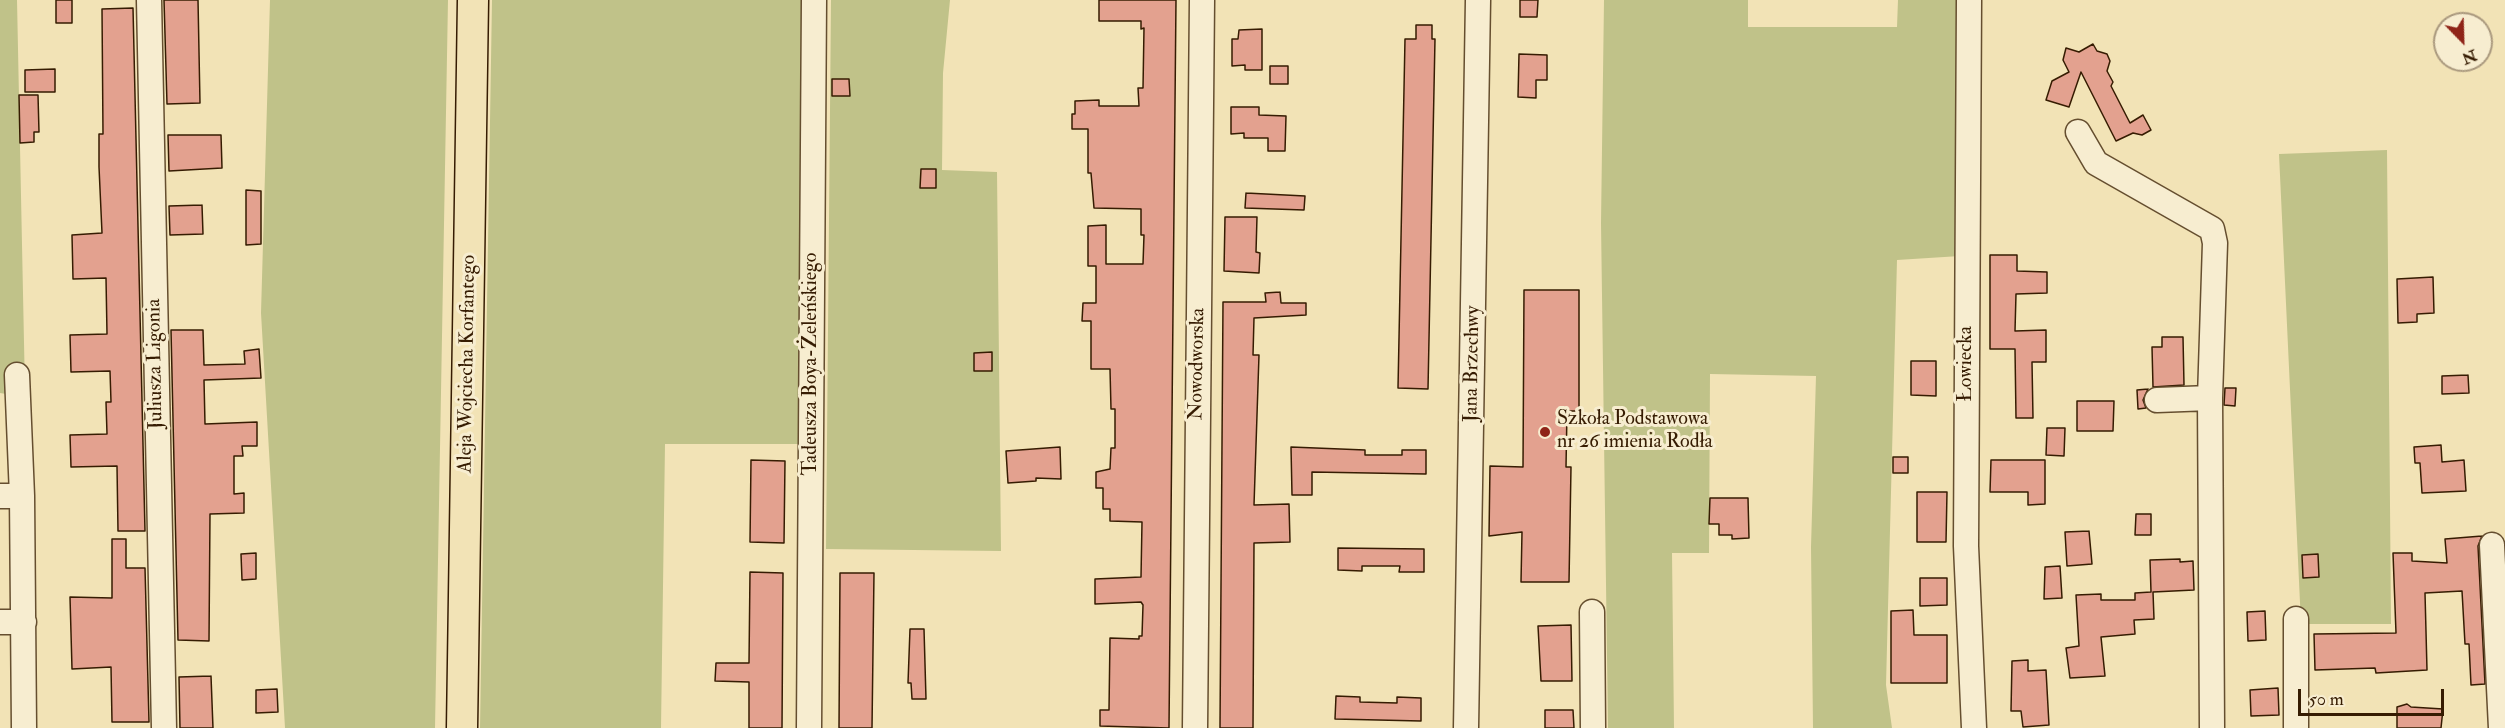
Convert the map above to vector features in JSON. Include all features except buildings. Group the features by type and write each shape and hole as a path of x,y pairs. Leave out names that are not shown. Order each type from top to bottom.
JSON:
{"main road":[{"name":"Aleja Wojciecha Korfantego","path":"462,728 473,0"}],"street":[{"name":"Juliusza Ligonia","path":"149,0 164,728"},
{"name":"Tadeusza Boya-Żeleńskiego","path":"809,728 814,0"},
{"name":"Nowodworska","path":"1195,728 1202,0"},
{"name":"Jana Brzechwy","path":"1466,728 1478,0"},
{"name":"Łowiecka","path":"1969,0 1966,546 1974,728"},
{"path":"2078,132 2096,163 2212,229 2215,243 2210,398 2212,728"},
{"path":"17,375 11,496 24,622 24,728"},
{"path":"2157,400 2210,398"},
{"path":"2492,545 2501,728"},
{"path":"1592,612 1593,728"},
{"path":"2296,619 2296,728"},
{"path":"0,622 24,622"}],"green space":[{"path":"0,0 17,0 25,391 6,394 0,393"},
{"path":"270,0 448,0 435,728 285,728 261,313"},
{"path":"492,0 806,0 802,444 665,444 661,728 480,728"},
{"path":"831,0 950,0 943,73 942,170 997,172 1001,551 826,549"},
{"path":"1604,0 1748,0 1748,27 1897,27 1898,0 1959,0 1960,256 1897,260 1886,685 1892,728 1813,728 1811,547 1816,376 1710,374 1709,553 1672,553 1674,728 1608,728 1601,223"},
{"path":"2387,150 2391,624 2301,624 2279,154"}],"place":[{"name":"Szkoła Podstawowa nr 26 imienia Rodła","path":"1545,432"}]}
